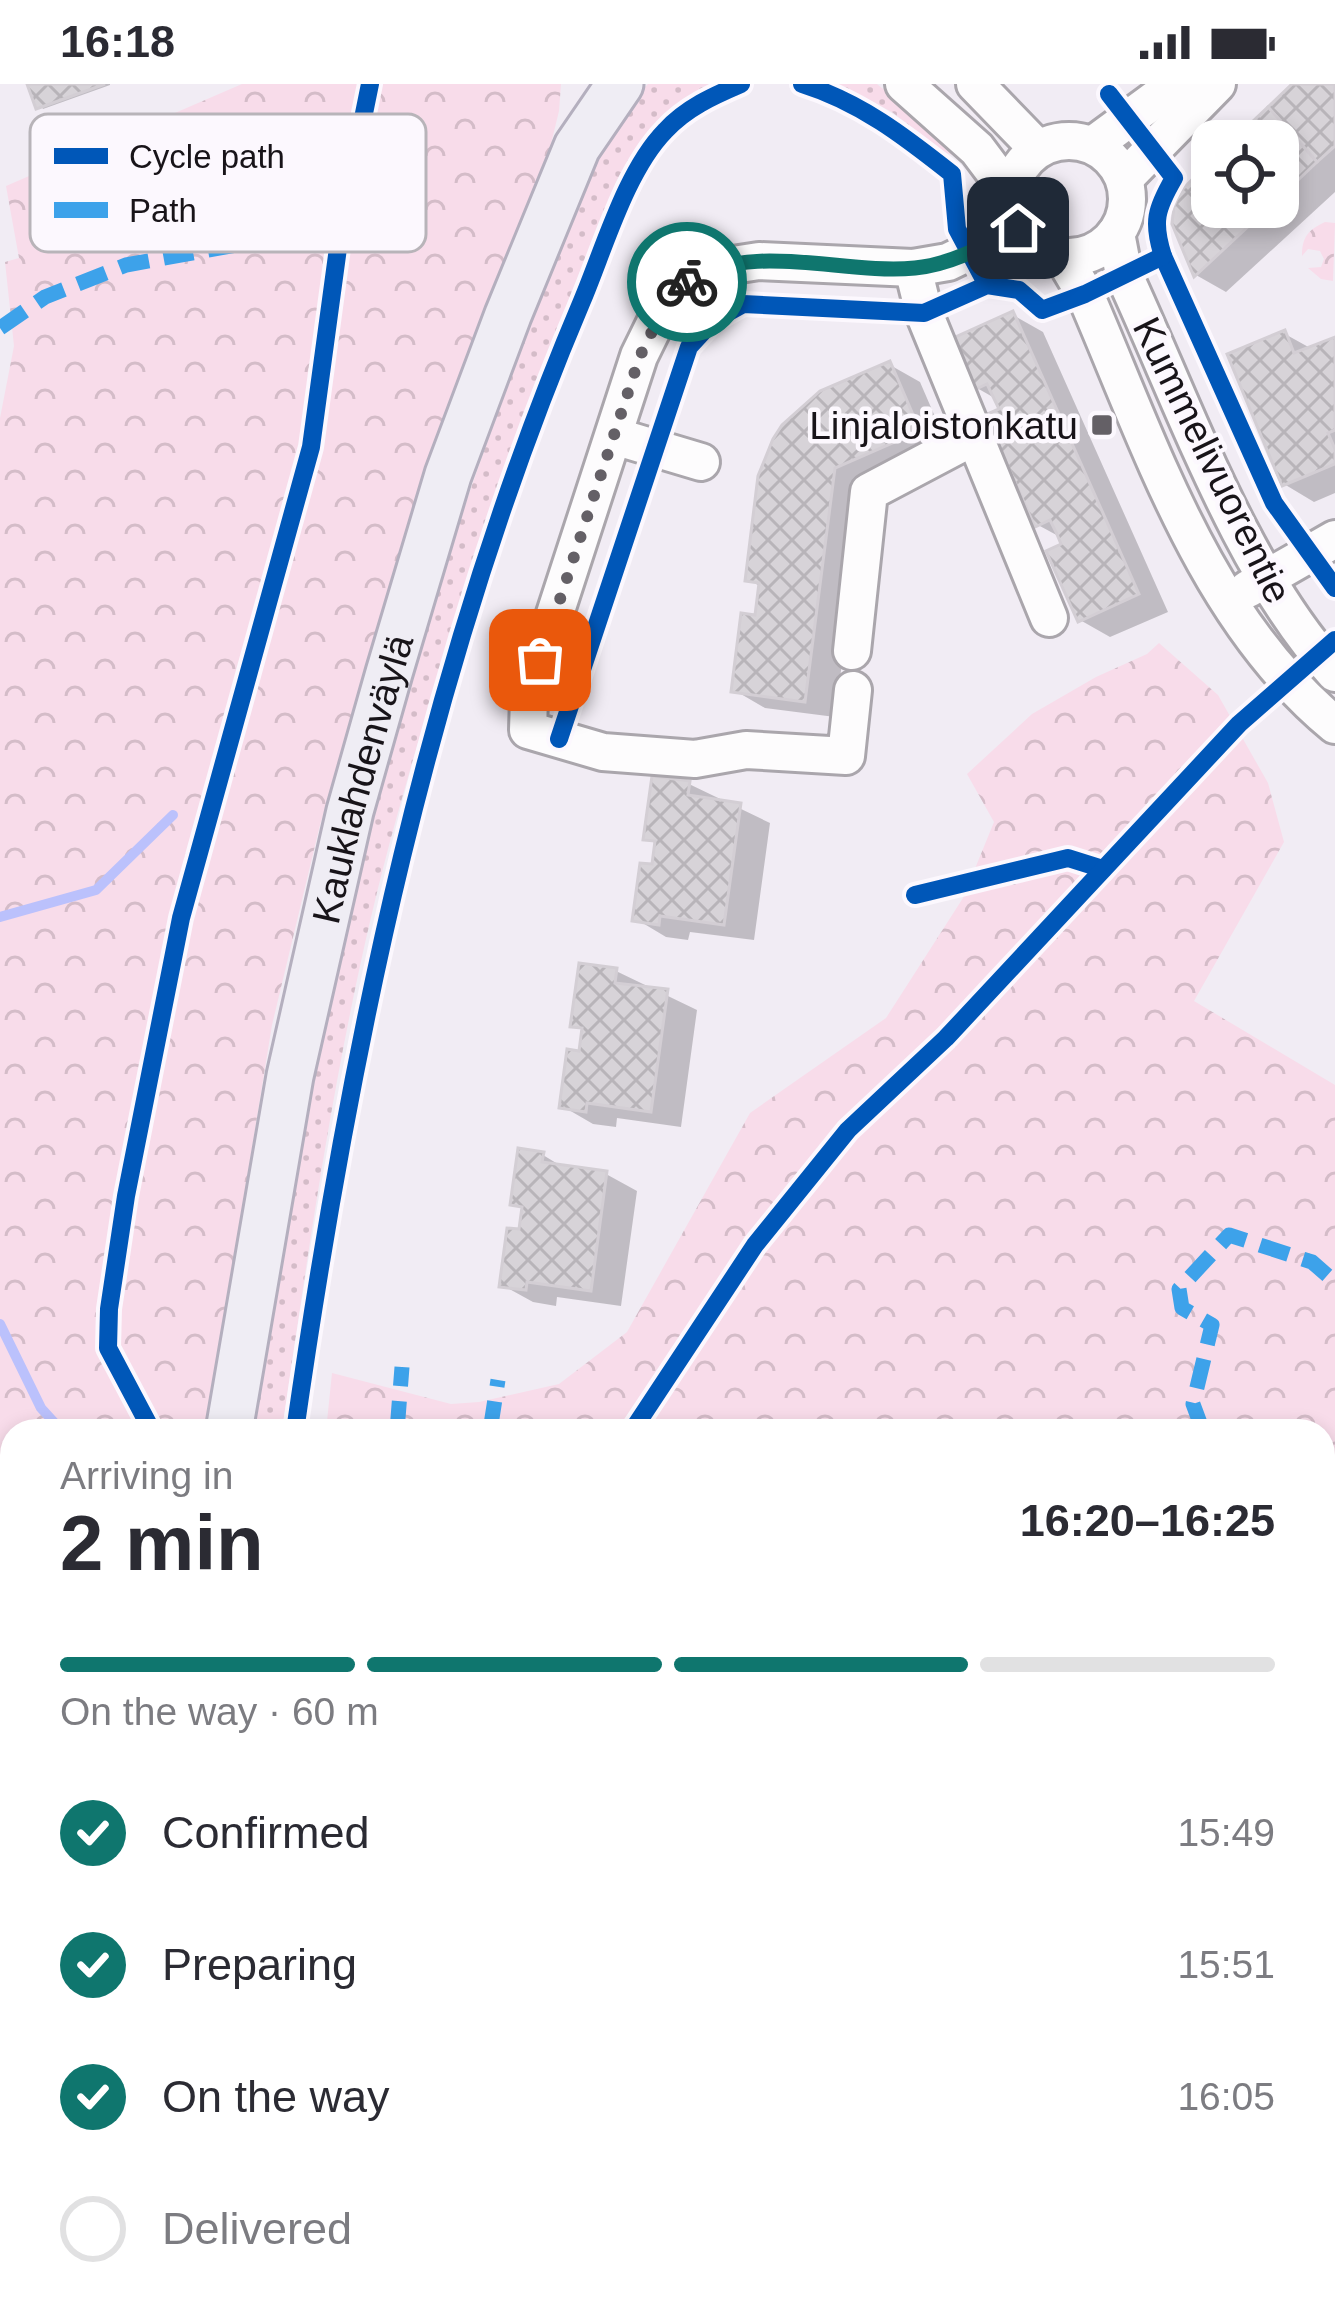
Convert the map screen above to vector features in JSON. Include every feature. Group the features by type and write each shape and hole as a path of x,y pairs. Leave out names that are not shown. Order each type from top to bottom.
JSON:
{"main road":[{"name":"Kauklahdenväylä","path":"577,147 581,84"},
{"name":"Kauklahdenväylä","path":"231,1419 290,1076 350,811 448,475 577,147 620,84"}],"street":[{"path":"904,84 977,149 1029,242 1063,257 1093,253 1117,233 1127,197 1124,178 1117,165 1093,145 1056,142 1038,148 1015,175 1014,210"},
{"path":"975,84 1038,148"},
{"path":"1093,145 1176,84"},
{"path":"1124,178 1216,84"},
{"path":"853,690 846,756 746,751 695,759 603,752 528,730 529,698 614,436 654,322 668,299 692,279 720,267 759,261 913,268 948,262 1014,210"},
{"name":"Kummelivuorentie","path":"1117,233 1124,275 1267,580 1291,620 1335,673"},
{"name":"Kummelivuorentie","path":"1063,257 1085,294 1191,537 1228,598 1288,679 1335,725"},
{"path":"913,268 924,313 1049,618"},
{"path":"614,436 700,462"},
{"path":"851,651 869,492 975,436"},
{"path":"1228,598 1335,539"}],"green space":[{"path":"242,84 561,84 550,148 458,383 320,825 272,1025 208,1419 0,1419 0,418 14,346 5,262 19,258 6,186 30,176 30,252 426,252 426,114 173,114"},
{"path":"648,84 709,84 654,125 616,182 540,371 484,529 377,892 330,1122 284,1419 254,1419 328,1004 400,709 472,484 567,227 595,162"},
{"path":"838,84 877,84 959,151 953,155 943,152 892,112"},
{"path":"1325,222 1335,223 1333,281 1321,279 1308,268 1321,267 1320,251 1308,249 1302,256 1307,235"},
{"path":"1159,643 1218,695 1268,783 1284,842 1194,1001 1335,1085 1335,1419 327,1419 332,1373 451,1404 479,1402 559,1384 627,1332 750,1113 886,1018 963,898 994,822 967,774 1032,714 1147,654"}],"building":[{"path":"27,84 105,84 36,109"},
{"path":"1292,84 1335,84 1335,146 1317,162 1299,142 1299,120 1280,120 1268,107"},
{"path":"1268,107 1280,120 1254,120"},
{"path":"1299,142 1317,162 1299,179"},
{"path":"1191,181 1191,228 1246,228 1194,277 1172,224 1180,192"},
{"path":"1013,311 1139,594 1078,622 1046,551 1061,544 1056,532 1050,520 1035,527 985,415 999,409 987,384 974,390 951,339"},
{"path":"1285,330 1294,353 1335,337 1335,430 1328,433 1335,464 1282,486 1227,354"},
{"path":"890,361 920,431 835,468 805,702 731,692 741,613 755,615 759,583 745,581 758,476 773,439 820,391"},
{"path":"652,776 690,781 688,795 741,803 724,925 660,916 659,925 632,921 640,863 652,864 655,841 643,840"},
{"path":"579,963 617,968 615,983 668,989 651,1112 587,1103 586,1112 559,1108 567,1049 579,1051 582,1028 570,1027"},
{"path":"518,1148 544,1152 542,1162 607,1171 591,1291 527,1282 526,1290 499,1287 507,1228 519,1229 522,1207 510,1205"}],"waterway":[{"path":"0,917 96,890 173,815"},
{"path":"0,1324 41,1408 51,1419"}],"marked path":[{"path":"0,328 45,297 126,265 198,252"},
{"path":"1199,1419 1193,1404 1212,1325 1182,1308 1179,1289 1229,1235 1312,1262 1335,1282"},
{"path":"398,1419 402,1367"},
{"path":"492,1419 498,1380"}],"cycle path":[{"path":"364,114 370,84"},
{"path":"297,1419 370,999 402,856 481,575 528,437 639,167 682,116 741,84"},
{"path":"802,84 862,110 952,174 957,229 987,285"},
{"path":"1109,94 1174,178 1158,216 1163,256 1274,503 1335,588"},
{"path":"146,1419 108,1348 126,1196 181,918 311,447 337,252"},
{"path":"559,739 689,347 714,320 743,304 924,313 987,285 1019,290 1042,310 1163,256"},
{"path":"640,1419 755,1245 848,1130 946,1038 1239,724 1335,640"},
{"path":"915,895 1068,858 1103,869"}],"way so far":[{"path":"540,660 640,356 668,299 687,282"}],"place":[{"name":"Linjaloistonkatu","path":"1102,425"}],"route":[{"path":"687,282 720,267 759,261 913,268 970,254 1018,228"}]}
